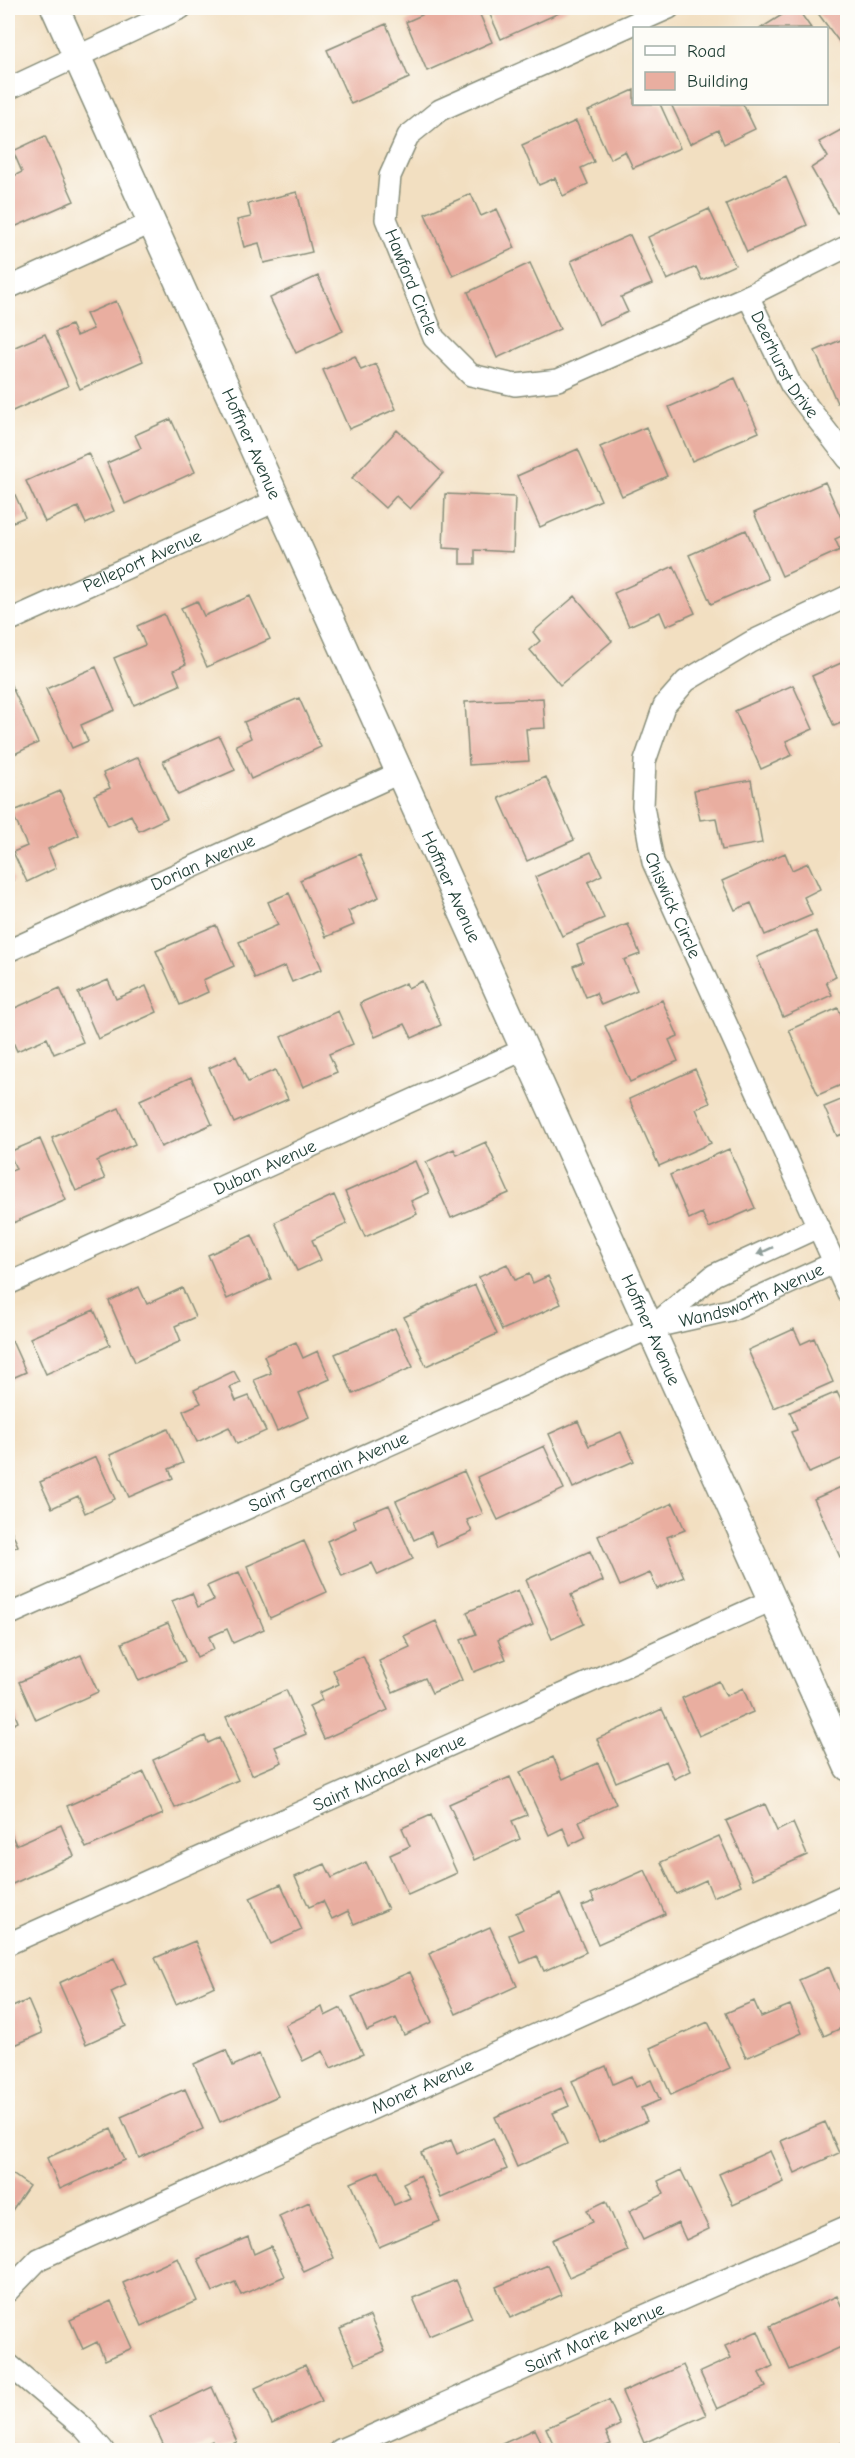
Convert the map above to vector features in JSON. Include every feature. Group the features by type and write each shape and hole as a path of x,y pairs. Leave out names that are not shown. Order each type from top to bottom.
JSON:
{"main road":[{"name":"Hoffner Avenue","path":"55,8 848,1767"}],"street":[{"path":"8,89 181,8"},
{"name":"Hawford Circle","path":"669,8 440,110 408,136 390,176 386,219 434,338 471,375 516,385 558,380 748,296 848,246"},
{"path":"8,288 153,222"},
{"name":"Deerhurst Drive","path":"748,296 791,385 848,459"},
{"name":"Pelleport Avenue","path":"8,621 278,500"},
{"name":"Chiswick Circle","path":"848,596 751,642 686,681 664,706 645,761 643,806 653,862 848,1293"},
{"name":"Dorian Avenue","path":"8,951 399,772"},
{"name":"Duban Avenue","path":"8,1284 523,1050"},
{"name":"Wandsworth Avenue","path":"650,1328 714,1275 818,1227"},
{"name":"Wandsworth Avenue","path":"650,1328 730,1310 834,1263"},
{"name":"Saint Germain Avenue","path":"8,1615 650,1328"},
{"name":"Saint Michael Avenue","path":"8,1944 772,1600"},
{"name":"Monet Avenue","path":"8,2291 39,2259 848,1894"},
{"name":"Saint Marie Avenue","path":"340,2451 848,2226"},
{"path":"8,2364 83,2427 103,2451"}],"building":[{"path":"418,8 477,8 492,42 427,71 406,22 422,15"},
{"path":"487,8 567,8 568,9 501,39"},
{"path":"793,8 797,8 810,27 763,27"},
{"path":"814,8 848,8 848,49 846,51"},
{"path":"386,24 409,78 351,104 327,50"},
{"path":"633,90 633,105 660,105 680,148 633,168 625,151 610,159 588,111"},
{"path":"671,105 743,105 755,129 724,144 718,130 690,144"},
{"path":"576,121 594,162 581,168 588,184 563,196 555,178 539,185 522,145"},
{"path":"848,126 848,207 837,213 811,168 828,157 819,142"},
{"path":"45,136 74,201 12,228 8,217 8,179 22,172 13,151"},
{"path":"786,177 807,225 747,252 726,204"},
{"path":"297,192 312,252 264,263 259,243 244,247 237,220 251,217 248,204"},
{"path":"471,194 481,216 497,209 515,248 453,276 425,214"},
{"path":"709,209 735,265 702,280 696,267 667,280 648,237"},
{"path":"630,235 652,284 621,297 628,312 599,325 571,261"},
{"path":"530,263 560,329 497,358 468,292"},
{"path":"318,276 343,331 296,353 270,298"},
{"path":"116,301 143,361 80,389 55,332 71,325 76,336 93,329 86,314"},
{"path":"45,334 68,386 8,413 8,350"},
{"path":"848,337 848,398 837,403 815,351"},
{"path":"355,356 361,370 376,364 396,409 349,429 323,370"},
{"path":"735,378 759,432 692,461 669,407"},
{"path":"171,419 195,472 125,504 107,463 141,448 135,435"},
{"path":"646,427 667,476 622,496 600,447"},
{"path":"397,430 443,473 410,509 396,496 385,508 352,478"},
{"path":"578,449 601,500 540,527 517,476"},
{"path":"88,453 114,511 86,524 78,507 45,522 26,481"},
{"path":"825,482 848,533 835,539 840,550 782,576 754,513"},
{"path":"11,486 25,517 8,524 8,488"},
{"path":"445,494 515,497 513,552 475,550 475,564 460,564 460,549 443,548"},
{"path":"746,530 768,579 711,604 689,555"},
{"path":"674,566 695,613 666,626 660,612 629,626 614,593"},
{"path":"250,596 270,639 207,667 181,608 197,601 204,616"},
{"path":"575,596 612,641 560,685 530,650 540,641 533,632"},
{"path":"164,614 186,664 174,670 180,685 134,705 114,658 145,645 137,626"},
{"path":"848,660 848,720 834,726 812,676"},
{"path":"96,667 115,710 81,725 88,741 72,748 46,689"},
{"path":"10,683 38,743 8,757 8,684"},
{"path":"793,685 813,729 786,741 792,755 761,769 735,711"},
{"path":"299,698 321,747 251,779 236,745 251,738 244,722"},
{"path":"543,698 545,728 526,729 529,761 469,765 465,702"},
{"path":"219,736 235,770 178,795 163,761"},
{"path":"138,757 167,818 139,831 131,815 108,826 94,795 110,788 103,773"},
{"path":"546,777 574,840 527,861 499,798"},
{"path":"751,780 762,843 722,850 716,818 700,820 694,790"},
{"path":"60,791 79,835 48,849 56,868 27,882 13,852 27,846 12,812"},
{"path":"591,852 602,875 588,882 604,918 562,936 535,877"},
{"path":"785,853 792,870 808,863 820,889 804,897 812,915 765,935 751,903 735,910 722,881"},
{"path":"360,854 379,897 348,911 354,925 326,937 300,880"},
{"path":"8,868 13,881 8,884"},
{"path":"289,893 322,969 292,982 285,966 255,979 239,942 278,925 268,902"},
{"path":"628,924 640,954 624,960 637,990 601,1005 596,993 586,997 573,966 583,962 577,945"},
{"path":"216,925 234,966 203,980 208,992 180,1005 156,951"},
{"path":"816,931 836,977 826,982 832,995 783,1017 757,957"},
{"path":"108,980 116,999 146,986 157,1012 98,1039 78,993"},
{"path":"422,981 441,1025 412,1038 405,1024 375,1037 360,1003 406,983 408,988"},
{"path":"60,988 83,1042 54,1054 47,1038 17,1051 8,1031 8,1011"},
{"path":"662,1000 678,1036 669,1040 678,1061 630,1082 605,1026"},
{"path":"838,1008 848,1029 848,1082 818,1095 789,1030"},
{"path":"338,1011 353,1044 329,1054 337,1072 303,1087 281,1037"},
{"path":"236,1056 248,1082 275,1070 288,1099 234,1123 209,1068"},
{"path":"695,1069 710,1103 696,1109 711,1143 659,1166 629,1099"},
{"path":"191,1077 212,1124 161,1147 140,1100"},
{"path":"848,1097 848,1132 837,1136 824,1107"},
{"path":"119,1108 135,1144 97,1161 105,1179 76,1191 52,1138"},
{"path":"40,1139 66,1200 8,1225 8,1172 16,1169 9,1152"},
{"path":"486,1142 509,1193 451,1218 426,1162 454,1149 457,1155"},
{"path":"729,1149 755,1208 709,1228 702,1213 689,1219 670,1175"},
{"path":"415,1161 429,1193 411,1201 417,1214 365,1237 345,1192"},
{"path":"334,1195 347,1224 312,1240 321,1260 297,1271 275,1222"},
{"path":"252,1235 271,1279 227,1299 208,1255"},
{"path":"507,1264 515,1280 529,1274 533,1283 548,1276 561,1304 502,1330 479,1277"},
{"path":"475,1285 497,1334 426,1366 404,1317"},
{"path":"139,1287 147,1304 182,1288 195,1317 175,1326 181,1341 135,1362 109,1301"},
{"path":"94,1310 110,1345 46,1374 30,1338"},
{"path":"395,1328 413,1367 353,1394 335,1354"},
{"path":"794,1329 801,1344 814,1338 833,1382 774,1408 748,1350"},
{"path":"12,1341 26,1372 8,1380 8,1343"},
{"path":"296,1342 303,1358 318,1351 330,1379 299,1393 309,1417 277,1431 254,1380 271,1373 264,1356"},
{"path":"234,1371 240,1382 230,1387 236,1401 249,1396 266,1431 237,1444 229,1427 197,1442 183,1411 201,1403 194,1390"},
{"path":"837,1392 848,1415 848,1456 809,1473 791,1432 797,1430 790,1412"},
{"path":"578,1421 589,1446 621,1432 634,1461 573,1488 549,1434"},
{"path":"168,1429 183,1463 169,1469 173,1478 129,1497 110,1455"},
{"path":"544,1446 564,1489 498,1520 477,1477"},
{"path":"96,1457 115,1499 85,1513 78,1496 52,1508 40,1482"},
{"path":"464,1471 483,1514 467,1520 472,1532 437,1547 431,1532 414,1540 396,1501"},
{"path":"848,1484 848,1554 840,1557 814,1499"},
{"path":"673,1503 685,1530 667,1537 684,1577 657,1589 650,1573 620,1586 598,1536"},
{"path":"389,1505 413,1559 378,1575 372,1563 342,1576 327,1541 356,1528 353,1520"},
{"path":"8,1523 18,1546 8,1551"},
{"path":"304,1541 327,1592 270,1618 247,1566"},
{"path":"590,1551 603,1581 571,1595 584,1624 552,1639 526,1580"},
{"path":"239,1572 264,1629 233,1643 227,1629 209,1637 214,1649 197,1657 172,1601 192,1593 198,1607 214,1600 207,1586"},
{"path":"518,1590 533,1625 498,1640 506,1659 474,1672 461,1640 476,1634 467,1612"},
{"path":"436,1621 462,1680 432,1693 425,1678 393,1692 379,1661 410,1647 404,1636"},
{"path":"168,1623 185,1661 139,1681 122,1643"},
{"path":"81,1655 98,1692 36,1720 19,1682"},
{"path":"363,1656 388,1710 324,1739 309,1706 322,1700 319,1693 339,1684 333,1670"},
{"path":"719,1681 726,1696 743,1688 753,1712 699,1736 682,1698"},
{"path":"286,1690 306,1734 275,1747 282,1762 252,1775 226,1717"},
{"path":"8,1697 18,1722 8,1727"},
{"path":"662,1709 691,1771 674,1779 666,1761 616,1782 597,1739"},
{"path":"205,1736 208,1743 219,1738 238,1780 175,1808 153,1760"},
{"path":"553,1757 563,1779 598,1763 616,1804 579,1821 586,1837 570,1845 563,1828 549,1835 520,1772"},
{"path":"144,1772 163,1814 86,1848 67,1806"},
{"path":"510,1777 527,1815 512,1821 520,1839 474,1860 449,1804"},
{"path":"765,1804 777,1831 793,1823 807,1855 753,1879 726,1821"},
{"path":"431,1815 457,1873 408,1895 390,1855 410,1846 402,1828"},
{"path":"61,1825 74,1856 8,1886 8,1827 16,1845"},
{"path":"719,1836 741,1885 713,1897 706,1880 676,1894 661,1862"},
{"path":"366,1862 388,1909 354,1924 348,1911 332,1919 323,1901 309,1907 295,1877 325,1864 332,1878"},
{"path":"645,1870 665,1914 598,1944 582,1906 595,1901 591,1894"},
{"path":"281,1884 302,1930 271,1944 250,1898"},
{"path":"560,1894 586,1952 544,1971 537,1956 521,1963 509,1935 523,1929 516,1913"},
{"path":"490,1927 517,1986 456,2014 429,1954"},
{"path":"195,1941 215,1986 176,2004 155,1958"},
{"path":"114,1958 126,1985 111,1992 126,2026 86,2044 59,1983"},
{"path":"829,1967 841,1996 848,1993 848,2025 824,2036 799,1980"},
{"path":"410,1972 432,2022 404,2035 396,2018 367,2031 352,1997"},
{"path":"28,2000 42,2033 8,2048 8,2009"},
{"path":"754,2001 761,2017 790,2005 802,2033 746,2058 726,2013"},
{"path":"322,2007 325,2016 341,2008 363,2054 331,2068 323,2051 303,2061 285,2025"},
{"path":"708,2022 730,2068 671,2095 650,2048"},
{"path":"226,2050 233,2066 259,2054 278,2096 220,2122 194,2064"},
{"path":"606,2066 613,2084 631,2076 636,2087 651,2080 660,2100 641,2108 647,2121 599,2142 572,2081"},
{"path":"561,2088 569,2106 553,2113 567,2144 517,2167 495,2117"},
{"path":"185,2089 203,2129 139,2158 121,2117"},
{"path":"825,2122 839,2153 795,2173 781,2141"},
{"path":"111,2129 125,2160 60,2189 47,2158"},
{"path":"493,2138 507,2169 441,2198 421,2153 451,2140 457,2154"},
{"path":"770,2151 784,2182 733,2205 719,2174"},
{"path":"681,2170 709,2229 686,2240 678,2223 643,2240 629,2211 664,2194 658,2181"},
{"path":"8,2171 29,2186 8,2216"},
{"path":"379,2171 394,2205 410,2198 403,2183 420,2175 440,2221 379,2247 351,2183"},
{"path":"606,2201 628,2251 569,2277 552,2240 593,2222 587,2210"},
{"path":"309,2202 334,2258 304,2272 279,2216"},
{"path":"248,2237 254,2254 271,2246 285,2276 241,2295 235,2282 213,2292 198,2259"},
{"path":"178,2258 197,2301 142,2326 123,2283"},
{"path":"548,2265 561,2295 510,2318 496,2287"},
{"path":"456,2280 472,2318 429,2336 413,2298"},
{"path":"837,2296 848,2321 848,2344 790,2370 770,2326"},
{"path":"111,2301 132,2348 105,2360 97,2342 83,2349 70,2320"},
{"path":"370,2316 385,2351 355,2364 340,2329"},
{"path":"758,2331 773,2366 759,2373 766,2387 717,2409 700,2372 731,2358 725,2346"},
{"path":"305,2365 322,2401 272,2424 255,2388"},
{"path":"683,2365 706,2415 644,2443 622,2392"},
{"path":"212,2387 237,2442 219,2450 216,2450 212,2441 194,2450 166,2450 150,2416"},
{"path":"609,2400 620,2425 606,2432 611,2444 596,2450 556,2450 546,2428"},
{"path":"535,2429 545,2450 506,2450 502,2444"},
{"path":"848,2440 848,2450 825,2450"},
{"path":"10,2443 18,2450 8,2450"}]}
